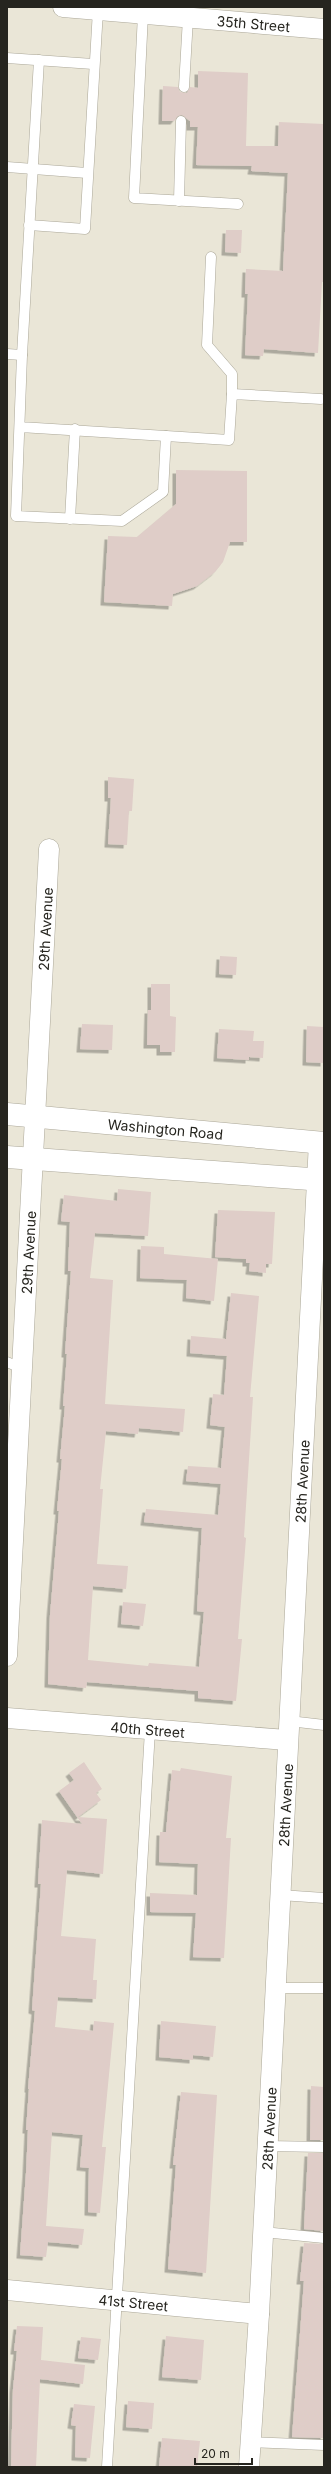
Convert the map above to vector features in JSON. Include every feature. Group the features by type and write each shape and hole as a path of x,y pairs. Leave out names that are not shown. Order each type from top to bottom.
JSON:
{"main road":[{"name":"Washington Road","path":"7,1114 321,1142"},
{"path":"7,1157 33,1161 320,1180"}],"street":[{"name":"35th Street","path":"63,7 324,29"},
{"name":"29th Avenue","path":"7,1656 15,1366 36,1117 49,849"},
{"name":"28th Avenue","path":"249,2467 259,2314 288,1731 321,1142"},
{"name":"40th Street","path":"7,1718 150,1730 288,1731"},
{"name":"41st Street","path":"7,2290 259,2314"}],"lane":[{"path":"29,225 85,229 93,64 98,10"},
{"path":"143,14 134,198 238,204"},
{"path":"184,87 188,18"},
{"path":"7,58 93,64"},
{"path":"39,60 22,355 16,516 122,521 163,492 166,436"},
{"path":"179,201 181,121"},
{"path":"7,167 87,173"},
{"path":"20,427 75,429 229,440 232,374 207,346 211,257"},
{"path":"7,354 22,355"},
{"path":"232,394 321,399"},
{"path":"70,519 75,429"},
{"path":"288,1731 324,1725"},
{"path":"108,2467 150,1730"},
{"path":"280,1895 324,1898"},
{"path":"275,1988 324,1988"},
{"path":"267,2146 324,2148"},
{"path":"263,2232 324,2238"},
{"path":"250,2442 324,2445"}],"building":[{"path":"198,71 248,73 246,146 278,146 279,122 324,124 324,282 322,282 318,353 264,349 263,356 245,355 248,294 245,294 246,269 283,271 288,173 251,171 252,166 196,165 198,127 190,127 190,121 182,115 178,116 174,121 162,121 163,86 178,87 180,92 187,93 190,87 198,88"},
{"path":"226,230 242,230 241,253 225,252"},
{"path":"176,470 247,471 247,542 230,542 223,562 215,572 197,586 173,594 172,606 104,602 108,536 137,537 176,504"},
{"path":"108,777 134,779 132,811 129,811 127,845 108,844 111,798 108,798"},
{"path":"220,956 237,957 236,975 219,974"},
{"path":"151,984 170,984 170,1016 176,1017 175,1052 160,1052 160,1045 147,1045 148,1010 151,1010"},
{"path":"82,1024 113,1025 112,1050 80,1049"},
{"path":"307,1026 324,1027 324,1063 306,1062"},
{"path":"219,1029 254,1031 253,1041 264,1041 263,1058 249,1057 249,1060 217,1058"},
{"path":"118,1189 151,1192 148,1236 95,1233 90,1278 113,1280 105,1404 185,1409 183,1432 139,1428 138,1434 106,1431 100,1489 103,1489 97,1564 128,1566 126,1589 93,1586 88,1660 148,1666 149,1663 199,1667 204,1612 197,1611 202,1528 144,1522 146,1509 218,1515 221,1484 186,1481 188,1466 221,1468 225,1427 210,1425 213,1394 224,1395 227,1356 190,1353 191,1336 226,1339 231,1293 259,1296 250,1397 253,1397 244,1537 246,1538 238,1639 242,1639 236,1701 198,1698 198,1691 87,1682 86,1688 48,1684 50,1615 59,1511 57,1511 62,1459 60,1459 65,1406 63,1406 67,1354 65,1354 71,1271 68,1271 70,1222 61,1221 64,1195 117,1201"},
{"path":"218,1210 275,1212 272,1264 266,1264 266,1273 249,1271 250,1263 246,1263 246,1259 215,1257"},
{"path":"141,1246 164,1247 164,1254 218,1259 214,1301 186,1298 187,1280 140,1278"},
{"path":"123,1602 146,1604 143,1626 121,1624"},
{"path":"84,1762 102,1789 96,1793 101,1800 78,1817 107,1819 103,1874 67,1870 61,1936 96,1939 93,1980 97,1980 96,1999 58,1997 55,2027 93,2031 94,2021 114,2023 102,2147 106,2147 100,2213 88,2212 89,2168 80,2167 83,2135 52,2132 46,2226 84,2229 82,2245 48,2242 46,2257 20,2255 26,2173 28,2089 35,2011 32,2010 41,1884 38,1884 42,1820 82,1824 59,1791 74,1780 69,1773"},
{"path":"181,1768 232,1776 226,1838 231,1838 224,1958 193,1957 196,1913 150,1912 150,1893 197,1895 198,1864 159,1862 160,1832 166,1832 172,1770 180,1771"},
{"path":"161,2021 216,2026 213,2057 193,2055 193,2060 159,2057"},
{"path":"311,2086 324,2087 324,2140 310,2140"},
{"path":"181,2092 217,2095 206,2273 168,2269 176,2165 173,2165"},
{"path":"308,2153 324,2153 324,2231 304,2229"},
{"path":"304,2243 324,2244 324,2438 292,2437 304,2281 300,2281"},
{"path":"17,2326 43,2327 41,2360 85,2365 83,2384 40,2379 36,2467 11,2467 13,2389 17,2351 14,2351"},
{"path":"166,2336 204,2340 201,2380 162,2377"},
{"path":"81,2337 101,2339 98,2360 78,2358"},
{"path":"128,2401 154,2403 152,2429 126,2427"},
{"path":"74,2404 95,2406 90,2458 75,2457 76,2426 71,2425"},
{"path":"162,2438 200,2441 197,2467 159,2467"}]}
